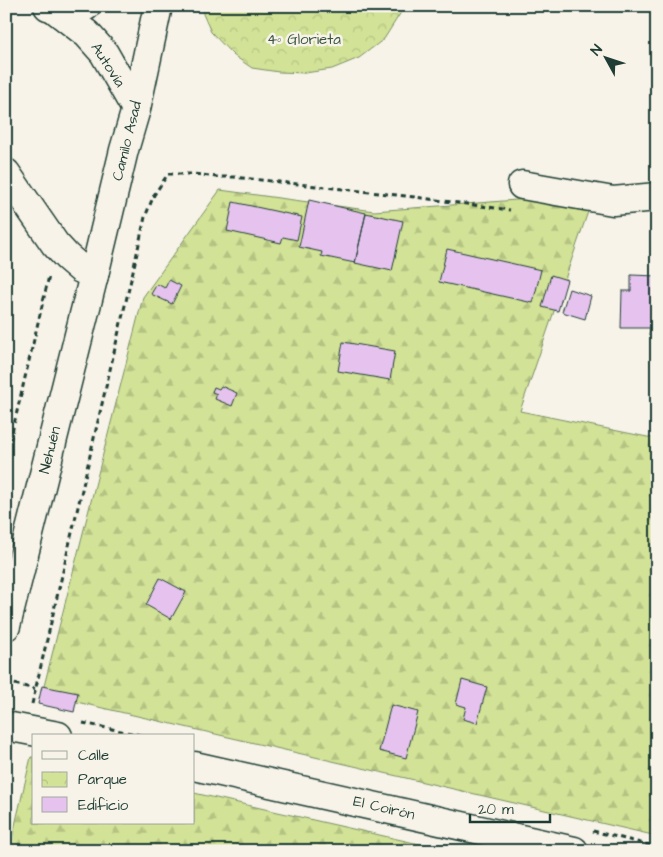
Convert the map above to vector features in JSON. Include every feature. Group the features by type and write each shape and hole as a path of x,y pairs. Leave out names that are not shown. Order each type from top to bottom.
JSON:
{"street":[{"name":"Autovía","path":"50,7 74,8 86,6"},
{"name":"Camilo Asad","path":"94,275 124,150 136,109 158,6"},
{"name":"Autovía","path":"50,7 87,34 104,53 136,109"},
{"path":"6,173 55,244 81,269 94,275"},
{"path":"522,185 613,201 657,197"},
{"name":"Nehuén","path":"6,626 94,275"},
{"path":"6,726 69,729"},
{"name":"El Coirón","path":"195,766 574,851"}],"path":[{"path":"32,706 145,217 154,196 168,174 194,174 216,177 234,176 512,210"},
{"path":"6,458 50,269"},
{"path":"6,682 36,689"},
{"path":"69,729 123,734"}],"green space":[{"name":"4º Glorieta","path":"203,6 405,6 384,39 359,58 332,69 305,73 252,68 233,55 211,32 203,14"},
{"path":"220,190 374,211 594,194 520,411 657,439 657,836 42,694 143,297"},
{"path":"32,757 32,824 195,824 195,793 450,851 9,851"}],"building":[{"path":"309,200 366,213 355,263 321,256 322,252 299,247"},
{"path":"233,202 302,217 297,240 283,237 281,243 227,231"},
{"path":"366,213 403,221 392,271 355,263"},
{"path":"447,249 541,270 533,303 439,282"},
{"path":"551,275 567,280 558,311 542,307"},
{"path":"631,275 657,276 657,336 649,336 650,328 621,328 622,291 631,291"},
{"path":"169,280 181,286 172,304 151,294 157,284 165,288"},
{"path":"569,289 591,296 585,319 562,312"},
{"path":"343,342 395,351 390,380 338,371"},
{"path":"221,386 237,393 232,406 215,399 217,394 212,392 214,387 219,389"},
{"path":"160,578 186,592 171,619 146,605"},
{"path":"462,680 487,687 477,723 463,719 466,707 456,704"},
{"path":"42,686 78,693 74,712 38,704"},
{"path":"391,705 418,712 406,758 379,751"}]}
